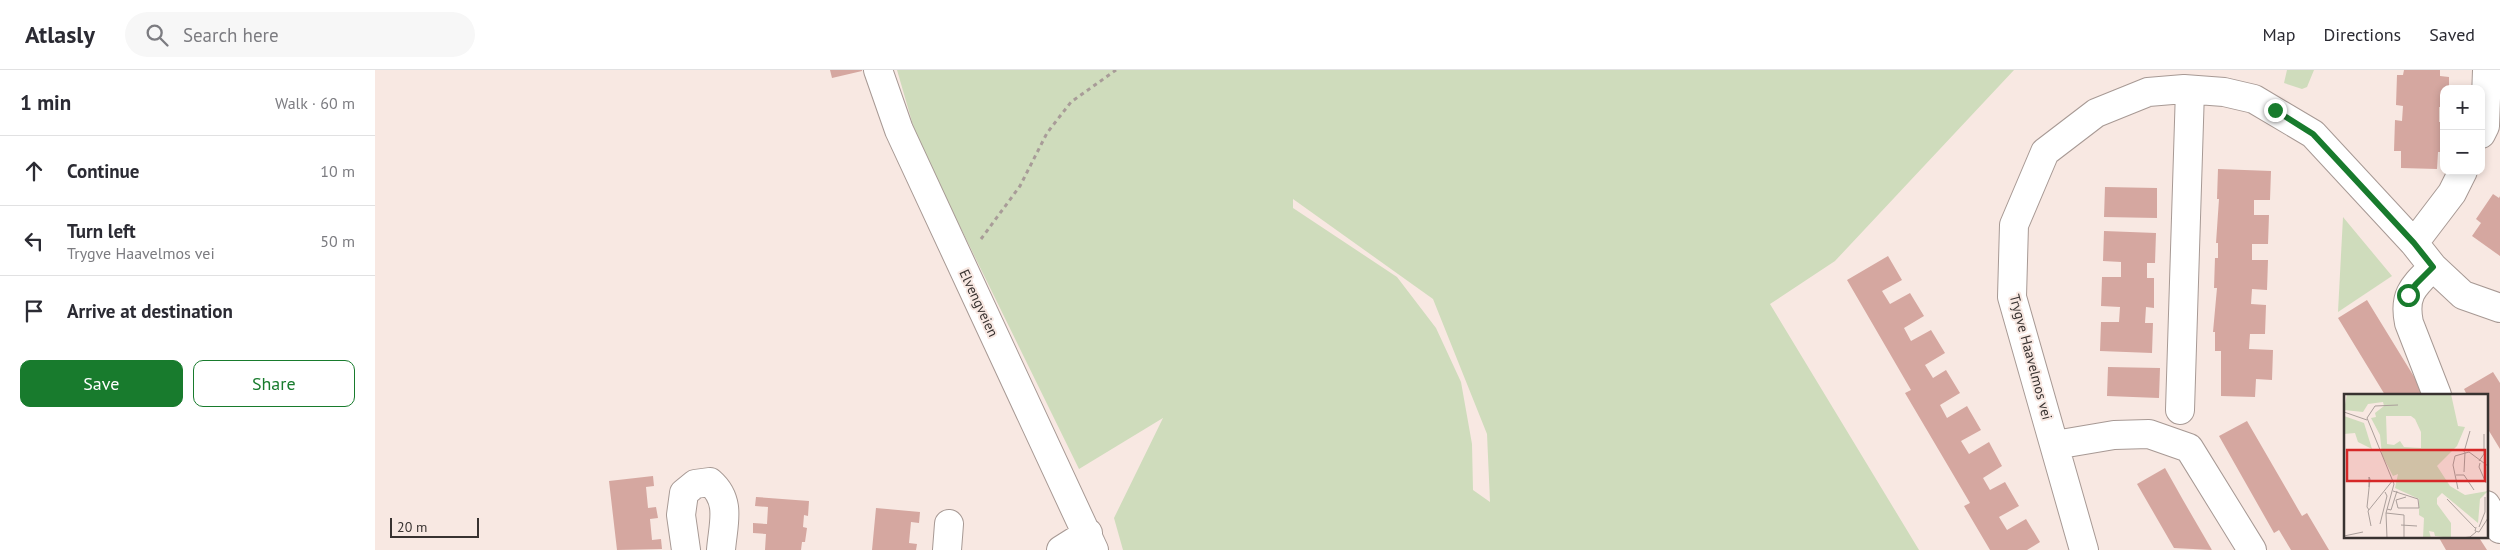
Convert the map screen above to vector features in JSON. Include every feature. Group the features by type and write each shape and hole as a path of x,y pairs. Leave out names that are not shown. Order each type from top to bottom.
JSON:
{"street":[{"name":"Elvengveien","path":"878,70 899,130 1091,542 1061,550"},
{"path":"2483,130 2485,126 2487,70"},
{"path":"2180,410 2185,83"},
{"name":"Trygve Haavelmos vei","path":"2084,550 2013,297 2014,226 2045,152 2096,112 2148,92 2185,83 2254,99 2313,134 2414,243 2433,267 2463,295 2500,308"},
{"path":"2414,243 2452,193 2461,175"},
{"path":"2433,267 2408,295 2407,311 2409,323 2437,394"},
{"path":"2055,445 2113,434 2149,434 2189,448 2252,550"},
{"path":"687,550 681,515 684,493 695,484 710,482 720,491 725,508 721,550"},
{"path":"2487,507 2500,529"}],"path":[{"path":"961,264 999,218 1020,186 1047,133 1071,102 1115,70"}],"green space":[{"path":"897,70 2014,70 1835,261 1770,304 1919,550 1123,550 1114,518 1163,418 1079,469 917,139","holes":["1293,199 1433,299 1487,434 1490,502 1473,490 1472,444 1461,382 1436,328 1397,277 1293,208"]},
{"path":"2287,70 2314,70 2307,87 2302,89 2284,83"},
{"path":"2343,217 2392,276 2338,312"}],"building":[{"path":"830,70 862,70 862,71 832,78"},
{"path":"2404,70 2440,70 2440,76 2449,77 2449,85 2440,85 2440,152 2438,152 2437,169 2401,168 2401,151 2394,151 2395,120 2402,121 2403,106 2396,105 2397,75 2403,75"},
{"path":"2218,169 2271,171 2270,200 2254,200 2254,215 2269,215 2268,244 2252,244 2252,260 2268,260 2267,290 2252,289 2251,304 2266,305 2265,334 2250,334 2249,349 2273,350 2272,380 2256,379 2255,397 2221,396 2221,351 2215,351 2215,332 2213,332 2217,288 2214,288 2215,258 2218,258 2218,243 2216,243 2219,199 2217,199"},
{"path":"2105,187 2157,188 2157,218 2104,217"},
{"path":"2493,194 2499,198 2500,196 2500,256 2472,236 2481,223 2476,219"},
{"path":"2104,231 2156,233 2155,263 2147,263 2147,278 2154,278 2154,308 2146,307 2145,323 2153,323 2152,353 2100,351 2101,322 2119,322 2120,307 2101,306 2102,277 2121,277 2121,262 2103,261"},
{"path":"1888,256 1902,280 1882,291 1890,304 1910,293 1924,316 1904,328 1911,341 1931,330 1945,353 1925,365 1933,378 1946,370 1960,393 1940,405 1947,418 1967,406 1981,430 1961,441 1969,454 1989,442 2002,466 1983,478 1990,490 2005,482 2019,506 1999,517 2007,530 2026,519 2040,542 2027,550 1990,550 1964,506 1970,503 1905,393 1911,390 1847,280"},
{"path":"2367,300 2424,393 2384,394 2338,318"},
{"path":"2108,367 2160,368 2159,398 2107,396"},
{"path":"2493,372 2500,383 2500,449 2487,428 2487,394 2466,394 2464,389"},
{"path":"2247,421 2302,516 2307,513 2329,550 2291,550 2279,530 2274,533 2219,436"},
{"path":"2165,468 2212,550 2174,548 2137,484"},
{"path":"653,476 654,486 646,487 648,508 656,507 658,518 650,519 652,540 661,539 662,549 617,550 609,481"},
{"path":"756,497 809,501 808,516 804,515 803,527 807,528 805,542 802,542 801,550 765,550 766,534 753,533 753,523 767,524 768,507 755,506"},
{"path":"876,508 920,512 919,523 911,522 909,543 917,544 916,550 872,550"},
{"path":"2439,538 2479,538 2487,550 2446,550"}],"route":[{"path":"2275,110 2313,134 2414,243 2433,267 2408,295"}]}
